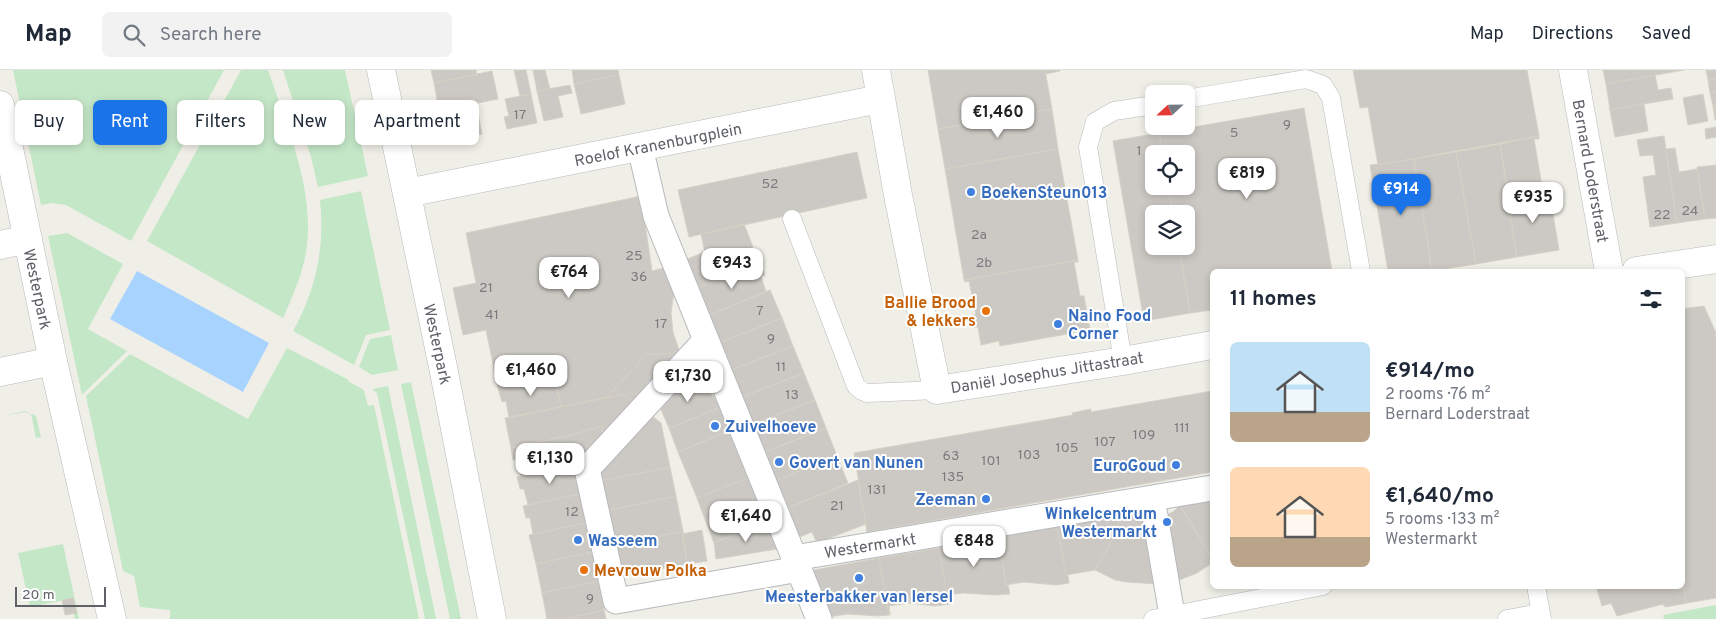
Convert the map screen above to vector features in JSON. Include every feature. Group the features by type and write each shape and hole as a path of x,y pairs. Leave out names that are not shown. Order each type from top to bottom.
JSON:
{"street":[{"name":"Westerpark","path":"381,70 443,367 492,619"},
{"path":"876,70 880,99"},
{"name":"Bernard Loderstraat","path":"1573,70 1609,269"},
{"name":"Roelof Kranenburgplein","path":"407,194 880,99"},
{"name":"Daniël Josephus Jittastraat","path":"880,99 937,390 1210,345"},
{"name":"Westerpark","path":"0,105 53,361 112,619"},
{"path":"640,147 656,216 819,619"},
{"path":"0,245 28,240"},
{"path":"1649,269 1716,259"},
{"name":"Westermarkt","path":"706,340 587,469 618,610 797,563 1210,488"},
{"path":"0,372 53,361"},
{"path":"1152,498 1162,617"}],"lane":[{"path":"1195,98 1306,79 1323,85 1331,98 1361,269"},
{"path":"1123,361 1088,147 1095,122 1114,112 1145,107"},
{"path":"792,219 856,386 867,393 937,390"},
{"path":"1162,617 1307,589"},
{"path":"1507,619 1542,616 1537,589"}],"green space":[{"path":"13,70 224,70 208,100 177,100 177,145 183,145 131,241 66,205 51,203 41,205 29,145 83,145 83,100 19,100"},
{"path":"241,70 268,70 278,100 274,100 274,145 294,145 297,156 306,201 307,245 304,264 283,318 147,241 200,145 264,145 264,100 225,100"},
{"path":"283,70 345,70 355,116 355,145 361,145 368,176 318,187 307,145 345,145 345,100 293,100"},
{"path":"361,191 390,330 366,335 354,365 293,331 308,300 317,268 321,235 320,200"},
{"path":"67,233 123,264 88,329 127,351 82,395 48,236"},
{"path":"391,335 398,370 372,375 359,367 370,339"},
{"path":"287,348 349,380 364,390 368,406 374,405 419,619 170,619 170,610 140,607 134,576 123,571 86,396 130,354 248,419"},
{"path":"411,382 461,619 450,619 401,384"},
{"path":"388,386 436,619 425,619 377,393 372,389"},
{"path":"25,411 36,416 41,437 36,438 31,414 25,412 0,417"},
{"path":"63,544 79,619 75,619 70,599 30,607 18,553"},
{"path":"1716,605 1716,619 1664,619 1663,615"}],"water":[{"path":"137,271 269,343 243,392 110,319"}],"building":[{"path":"431,70 476,70 477,75 434,83"},
{"path":"514,70 526,70 531,94 520,96"},
{"path":"533,70 545,70 550,89 537,91"},
{"path":"572,70 618,70 619,75 574,84"},
{"path":"928,70 1045,70 1052,109 938,129"},
{"path":"1045,70 1060,70 1060,71 1046,74"},
{"path":"1353,70 1527,70 1539,136 1378,165 1368,107 1360,108"},
{"path":"1603,70 1684,70 1606,84"},
{"path":"1706,70 1716,70 1716,79 1708,80"},
{"path":"492,71 498,99 479,103 479,100 437,100 434,83"},
{"path":"619,75 625,104 581,114 574,84"},
{"path":"1655,75 1658,90 1671,88 1673,99 1609,110 1606,84"},
{"path":"1716,79 1716,92 1710,93 1708,80"},
{"path":"570,85 572,93 558,96 563,117 544,121 537,91"},
{"path":"1716,92 1716,106 1713,106 1710,93"},
{"path":"531,94 537,123 507,129 504,117 509,116 505,99"},
{"path":"1703,94 1708,121 1688,125 1683,98"},
{"path":"1644,104 1648,131 1615,137 1610,110"},
{"path":"1713,106 1716,106 1716,120 1715,120"},
{"path":"1304,108 1332,269 1210,269 1210,310 1190,313 1180,255 1195,255 1195,205 1171,205 1170,195 1195,195 1195,145 1161,145 1159,135 1195,135 1195,127"},
{"path":"1052,109 1058,149 945,169 938,129"},
{"path":"479,119 482,134 479,135"},
{"path":"1716,127 1716,137 1706,139 1705,129"},
{"path":"1148,135 1159,135 1161,145 1145,145 1145,195 1170,195 1171,205 1145,205 1145,255 1180,255 1190,313 1144,321 1113,141"},
{"path":"1539,136 1539,139 1534,139 1543,192 1509,197 1500,144"},
{"path":"1664,136 1677,223 1650,227 1643,177 1656,175 1653,155 1640,156 1637,140"},
{"path":"1500,144 1517,257 1476,264 1456,152"},
{"path":"1675,148 1679,172 1697,169 1705,219 1677,223 1666,149"},
{"path":"1058,149 1078,260 964,280 945,169"},
{"path":"857,152 867,198 689,237 678,190"},
{"path":"1456,152 1476,264 1432,269 1414,159"},
{"path":"1414,159 1432,269 1388,269 1370,165"},
{"path":"1716,165 1716,218 1705,219 1697,167"},
{"path":"1549,191 1559,250 1517,257 1507,198"},
{"path":"641,196 652,271 664,268 674,292 671,313 673,332 680,353 647,354 606,398 561,407 554,377 498,388 486,330 463,335 453,288 476,283 466,233"},
{"path":"744,224 753,247 750,249 756,264 696,288 685,260 705,252 701,234"},
{"path":"1078,260 1078,262 1074,262 1080,296 1084,296 1090,330 1000,346 999,341 981,345 978,327 974,327 972,315 976,315 969,281 965,282 964,280"},
{"path":"760,263 765,275 761,276 766,292 707,316 696,288"},
{"path":"770,290 782,318 719,343 707,316"},
{"path":"1704,306 1716,333 1716,598 1687,603 1684,589 1685,309"},
{"path":"782,318 793,346 729,371 719,343"},
{"path":"793,346 804,373 740,398 729,371"},
{"path":"680,353 633,403 624,394 606,398 647,354"},
{"path":"690,373 716,399 720,408 669,428 660,407"},
{"path":"804,373 815,400 751,425 740,398"},
{"path":"554,377 561,407 509,418 506,401 502,402 498,388"},
{"path":"1210,391 1210,472 867,532 854,453 1073,415 1072,413 1091,409 1091,412"},
{"path":"624,394 633,403 603,434 602,426 511,448 505,418"},
{"path":"815,400 826,428 762,453 751,425"},
{"path":"720,408 729,431 678,452 669,428"},
{"path":"651,415 661,423 670,467 600,481 598,472"},
{"path":"602,426 603,434 575,464 521,476 517,459 513,460 511,448"},
{"path":"826,428 837,456 774,481 762,453"},
{"path":"729,431 748,478 697,498 678,452"},
{"path":"837,456 848,483 785,509 774,481"},
{"path":"575,464 580,494 528,505 524,489 520,489 517,477"},
{"path":"670,467 676,496 606,511 600,481"},
{"path":"748,478 758,501 706,522 697,498"},
{"path":"858,480 866,524 817,543 812,532 797,538 785,509"},
{"path":"580,494 586,523 533,534 530,518 526,518 523,506"},
{"path":"676,496 683,531 614,546 606,511"},
{"path":"1210,500 1210,555 1180,505"},
{"path":"758,501 766,522 714,543 706,522"},
{"path":"1180,505 1210,555 1210,564 1197,573 1177,581 1162,517 1173,512"},
{"path":"1128,514 1149,519 1156,584 1115,580 1095,570 1119,528 1117,516"},
{"path":"1117,516 1119,528 1095,570 1066,575 1057,527"},
{"path":"766,522 777,549 716,559 714,543"},
{"path":"586,523 592,552 536,564 529,535"},
{"path":"1057,527 1069,583 1056,585 1024,582 1006,585 998,537"},
{"path":"702,530 707,561 687,564 682,534"},
{"path":"683,531 687,564 620,576 614,546"},
{"path":"998,537 1006,585 1008,585 1010,594 963,593 947,595 939,548"},
{"path":"939,548 950,604 935,606 909,603 889,606 889,615 879,558"},
{"path":"592,552 599,581 542,593 536,564"},
{"path":"879,558 889,615 848,614 828,617 809,571"},
{"path":"599,581 604,610 564,619 547,619 542,593"},
{"path":"1597,589 1684,589 1687,603 1665,607 1663,604 1617,616 1611,603 1602,606"},
{"path":"73,598 77,613 65,615 62,600"},
{"path":"604,610 606,619 564,619 588,614"}],"place":[{"name":"BoekenSteun013","path":"971,192"},
{"name":"Ballie Brood & lekkers","path":"986,311"},
{"name":"Naino Food Corner","path":"1058,324"},
{"name":"Zuivelhoeve","path":"715,426"},
{"name":"Govert van Nunen","path":"779,462"},
{"name":"EuroGoud","path":"1176,465"},
{"name":"Zeeman","path":"986,499"},
{"name":"Winkelcentrum Westermarkt","path":"1167,522"},
{"name":"Wasseem","path":"578,540"},
{"name":"Mevrouw Polka","path":"584,570"},
{"name":"Meesterbakker van Iersel","path":"859,578"}]}
